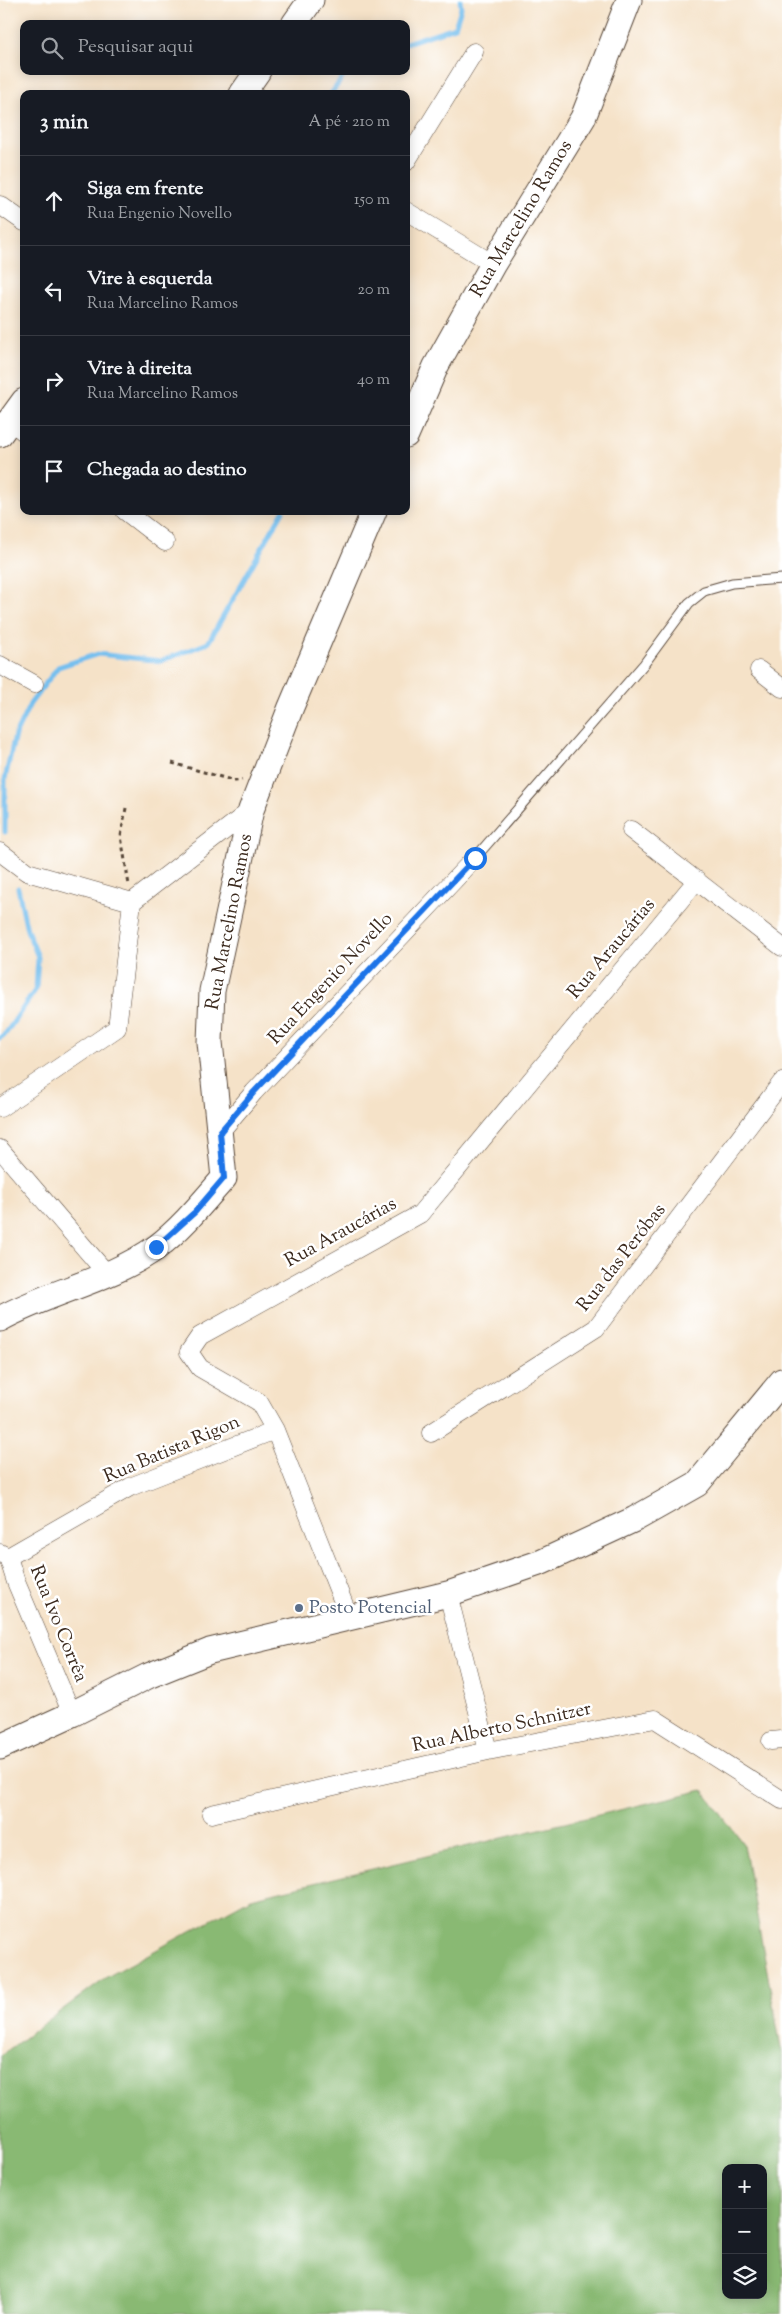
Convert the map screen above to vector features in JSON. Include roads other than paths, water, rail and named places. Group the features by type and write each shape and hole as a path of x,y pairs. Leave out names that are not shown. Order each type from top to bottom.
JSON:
{"main road":[{"path":"297,20 311,0"},
{"name":"Rua Marcelino Ramos","path":"410,427 436,366 493,264 583,118 629,0"},
{"path":"245,90 255,75"},
{"name":"Rua Marcelino Ramos","path":"0,1318 107,1274 156,1247 195,1212 224,1178 210,1042 212,991 251,810 291,707 372,515"},
{"path":"0,1746 72,1714 148,1676 210,1651 348,1616 448,1594 542,1562 635,1519 697,1484 781,1384"}],"street":[{"path":"410,156 474,52"},
{"path":"0,205 20,219"},
{"path":"410,213 493,264"},
{"path":"130,515 165,542"},
{"path":"0,665 34,684"},
{"path":"759,670 782,688"},
{"path":"0,1108 117,1028 132,902 251,810"},
{"path":"631,830 782,947"},
{"path":"0,852 28,872 132,902"},
{"name":"Rua Engenio Novello","path":"220,1132 254,1092 475,858"},
{"name":"Rua Araucárias","path":"348,1616 275,1430 259,1402 200,1368 189,1352 200,1336 420,1214 696,880"},
{"name":"Rua das Peróbas","path":"431,1433 596,1328 782,1082"},
{"path":"0,1149 107,1274"},
{"name":"Rua Batista Rigon","path":"4,1555 130,1487 275,1430"},
{"name":"Rua Ivo Corrêa","path":"4,1555 72,1714"},
{"path":"448,1594 488,1751"},
{"name":"Rua Alberto Schnitzer","path":"211,1814 488,1751 655,1719 782,1800"}],"lane":[{"path":"475,858 637,672 689,603 704,591 732,584 782,579"}],"waterway":[{"path":"410,42 455,27 461,8 460,0"},
{"path":"334,90 344,75"},
{"path":"5,832 5,779 15,735 30,704 58,667 98,654 161,661 208,643 281,515"},
{"path":"0,1038 6,1033 36,989 38,957 27,930 18,888"}],"place":[{"name":"Posto Potencial","path":"299,1608"}]}
